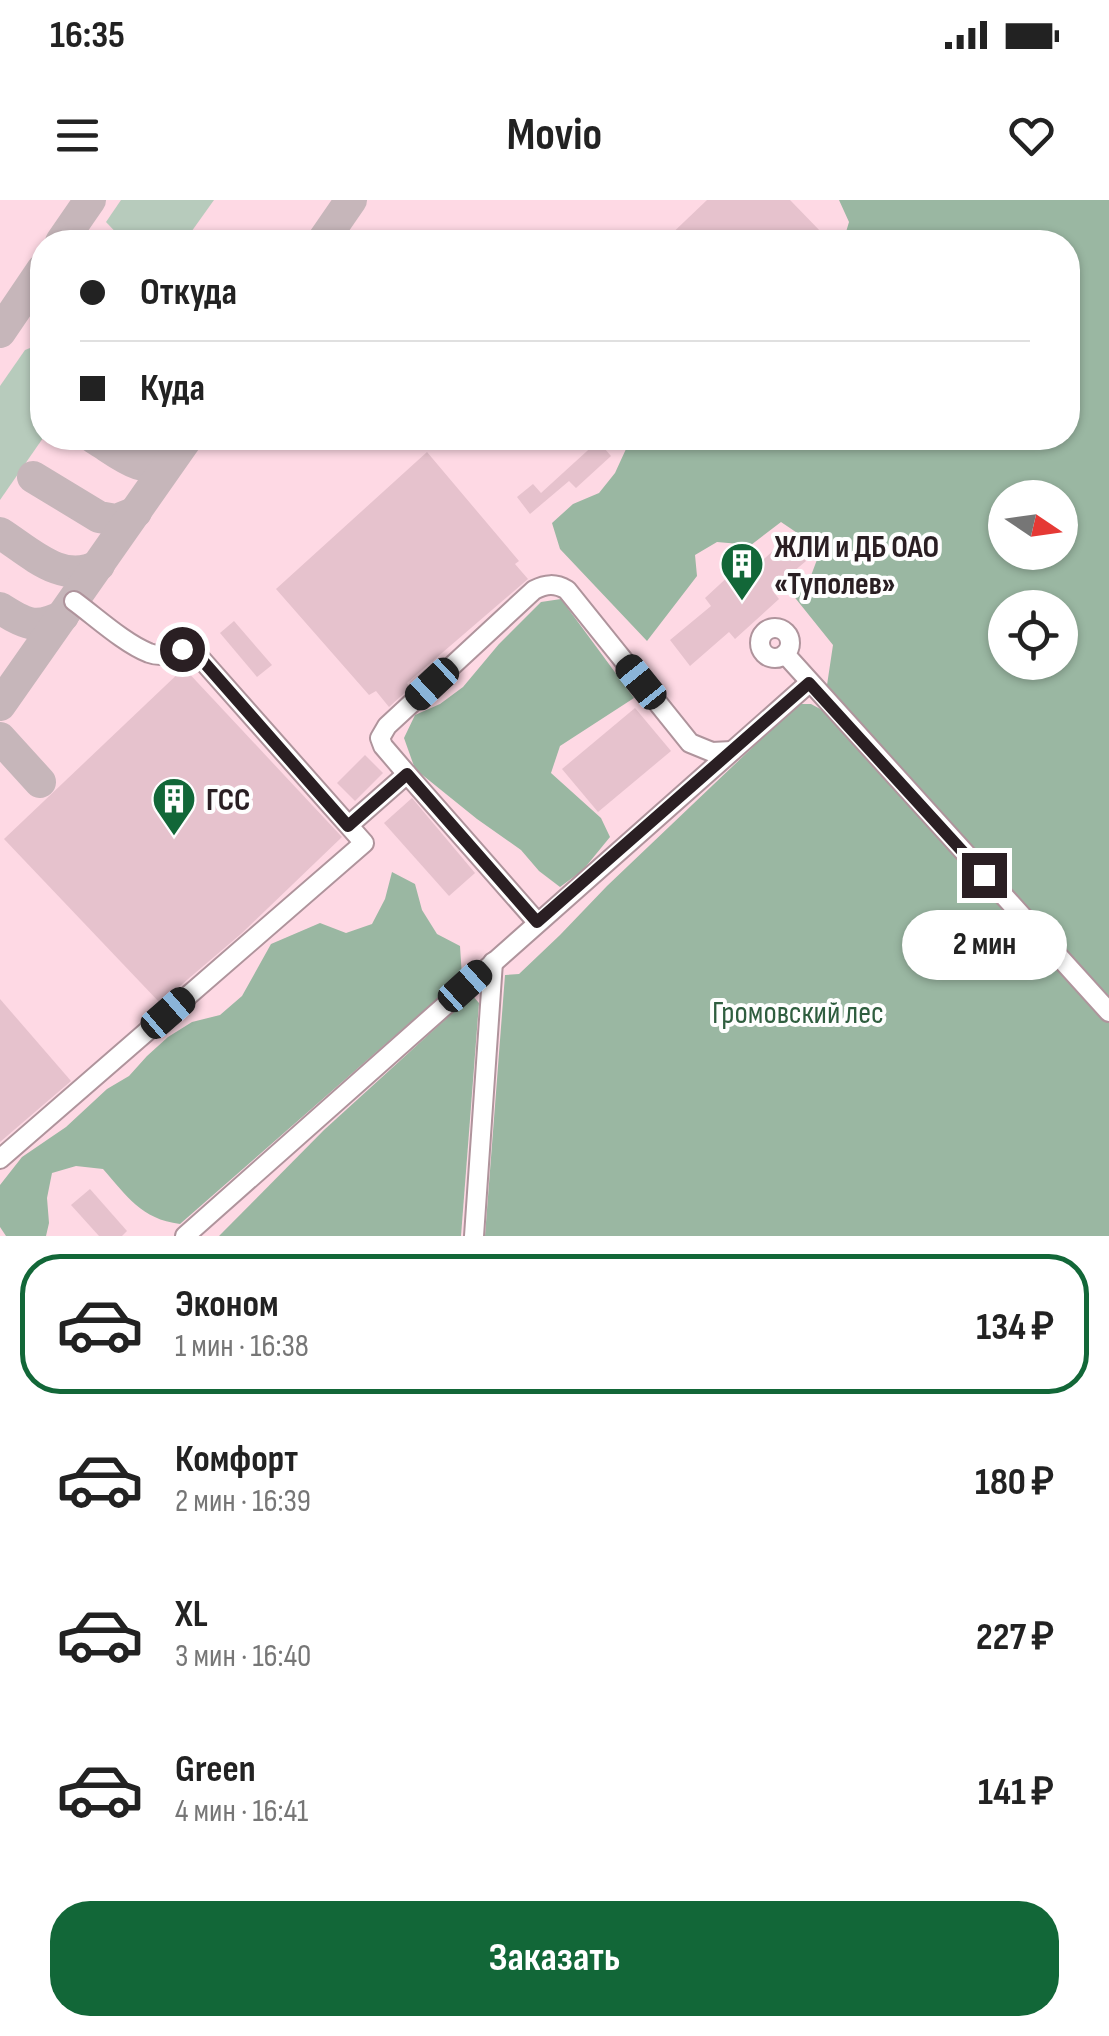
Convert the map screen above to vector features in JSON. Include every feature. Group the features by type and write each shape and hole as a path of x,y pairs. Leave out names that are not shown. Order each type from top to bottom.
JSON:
{"lane":[{"path":"537,922 380,738 534,590 557,585 568,590 690,743 712,752 732,751"},
{"path":"0,1159 364,843 202,660 182,649 165,655 150,653 74,601"},
{"path":"784,654 1109,1012"},
{"path":"184,1236 809,683"},
{"path":"348,826 407,774"},
{"path":"474,1236 493,962"}],"shaded area":[{"path":"0,200 1109,200 1109,1236 0,1236"}],"green space":[{"path":"121,200 214,200 193,230 114,230 106,222"},
{"path":"839,200 1109,200 1109,1001 827,685 833,645 792,594 809,581 821,549 781,522 751,545 717,542 695,555 697,576 647,641 560,549 552,523 573,504 599,493 615,473 626,450 1080,450 1080,230 847,230 849,222"},
{"path":"30,348 30,450 35,450 0,500 0,386"},
{"path":"561,599 634,698 560,746 551,773 601,818 610,837 583,870 560,887 521,850 415,769 404,738 415,715 440,704 463,687 541,602"},
{"name":"Громовский лес","path":"798,704 811,704 824,711 1109,1022 1109,1236 485,1236 505,975 519,974"},
{"path":"392,872 415,884 422,910 437,934 460,946 462,977 180,1224 145,1212 103,1169 76,1166 52,1173 46,1236 6,1236 0,1227 0,1185 22,1157 129,1076 168,1037 192,1022 220,1015 242,996 271,944 320,923 346,933 372,924 385,899"},
{"path":"472,995 479,1003 461,1236 219,1236 324,1130"}],"building":[{"path":"707,200 790,200 819,230 676,230"},
{"path":"588,450 606,450 611,456 576,488 569,481 530,514 517,497 533,484 541,493"},
{"path":"427,452 519,561 515,564 528,579 407,683 410,688 389,707 376,691 369,695 276,589"},
{"name":"ЖЛИ и ДБ ОАО «Туполев»","path":"785,540 806,561 772,590 779,599 735,639 729,632 690,666 670,640 711,606 705,598 746,560 753,569"},
{"path":"234,621 272,665 257,677 220,633"},
{"name":"ГСС","path":"184,668 342,837 242,933 160,1003 4,839"},
{"path":"635,708 671,751 598,812 562,769"},
{"path":"365,755 383,773 355,801 337,783"},
{"path":"412,798 475,873 449,896 384,823"},
{"path":"0,999 71,1081 0,1142"},
{"path":"90,1189 127,1231 122,1236 99,1236 71,1205"}],"taxiway":[{"path":"69,230 90,200"},
{"path":"330,230 351,200"},
{"path":"0,332 30,288"},
{"path":"112,450 150,466 170,461"},
{"path":"0,705 179,450"},
{"path":"33,477 99,517 116,520 136,512"},
{"path":"0,533 60,569 73,572 99,565"},
{"path":"0,608 37,624 63,616"},
{"path":"0,738 40,782"}],"place":[{"name":"ЖЛИ и ДБ ОАО «Туполев»","path":"742,602"},
{"name":"ГСС","path":"174,837"}],"route":[{"path":"182,649 202,660 348,826 407,774 537,922 809,683 984,875"}]}
